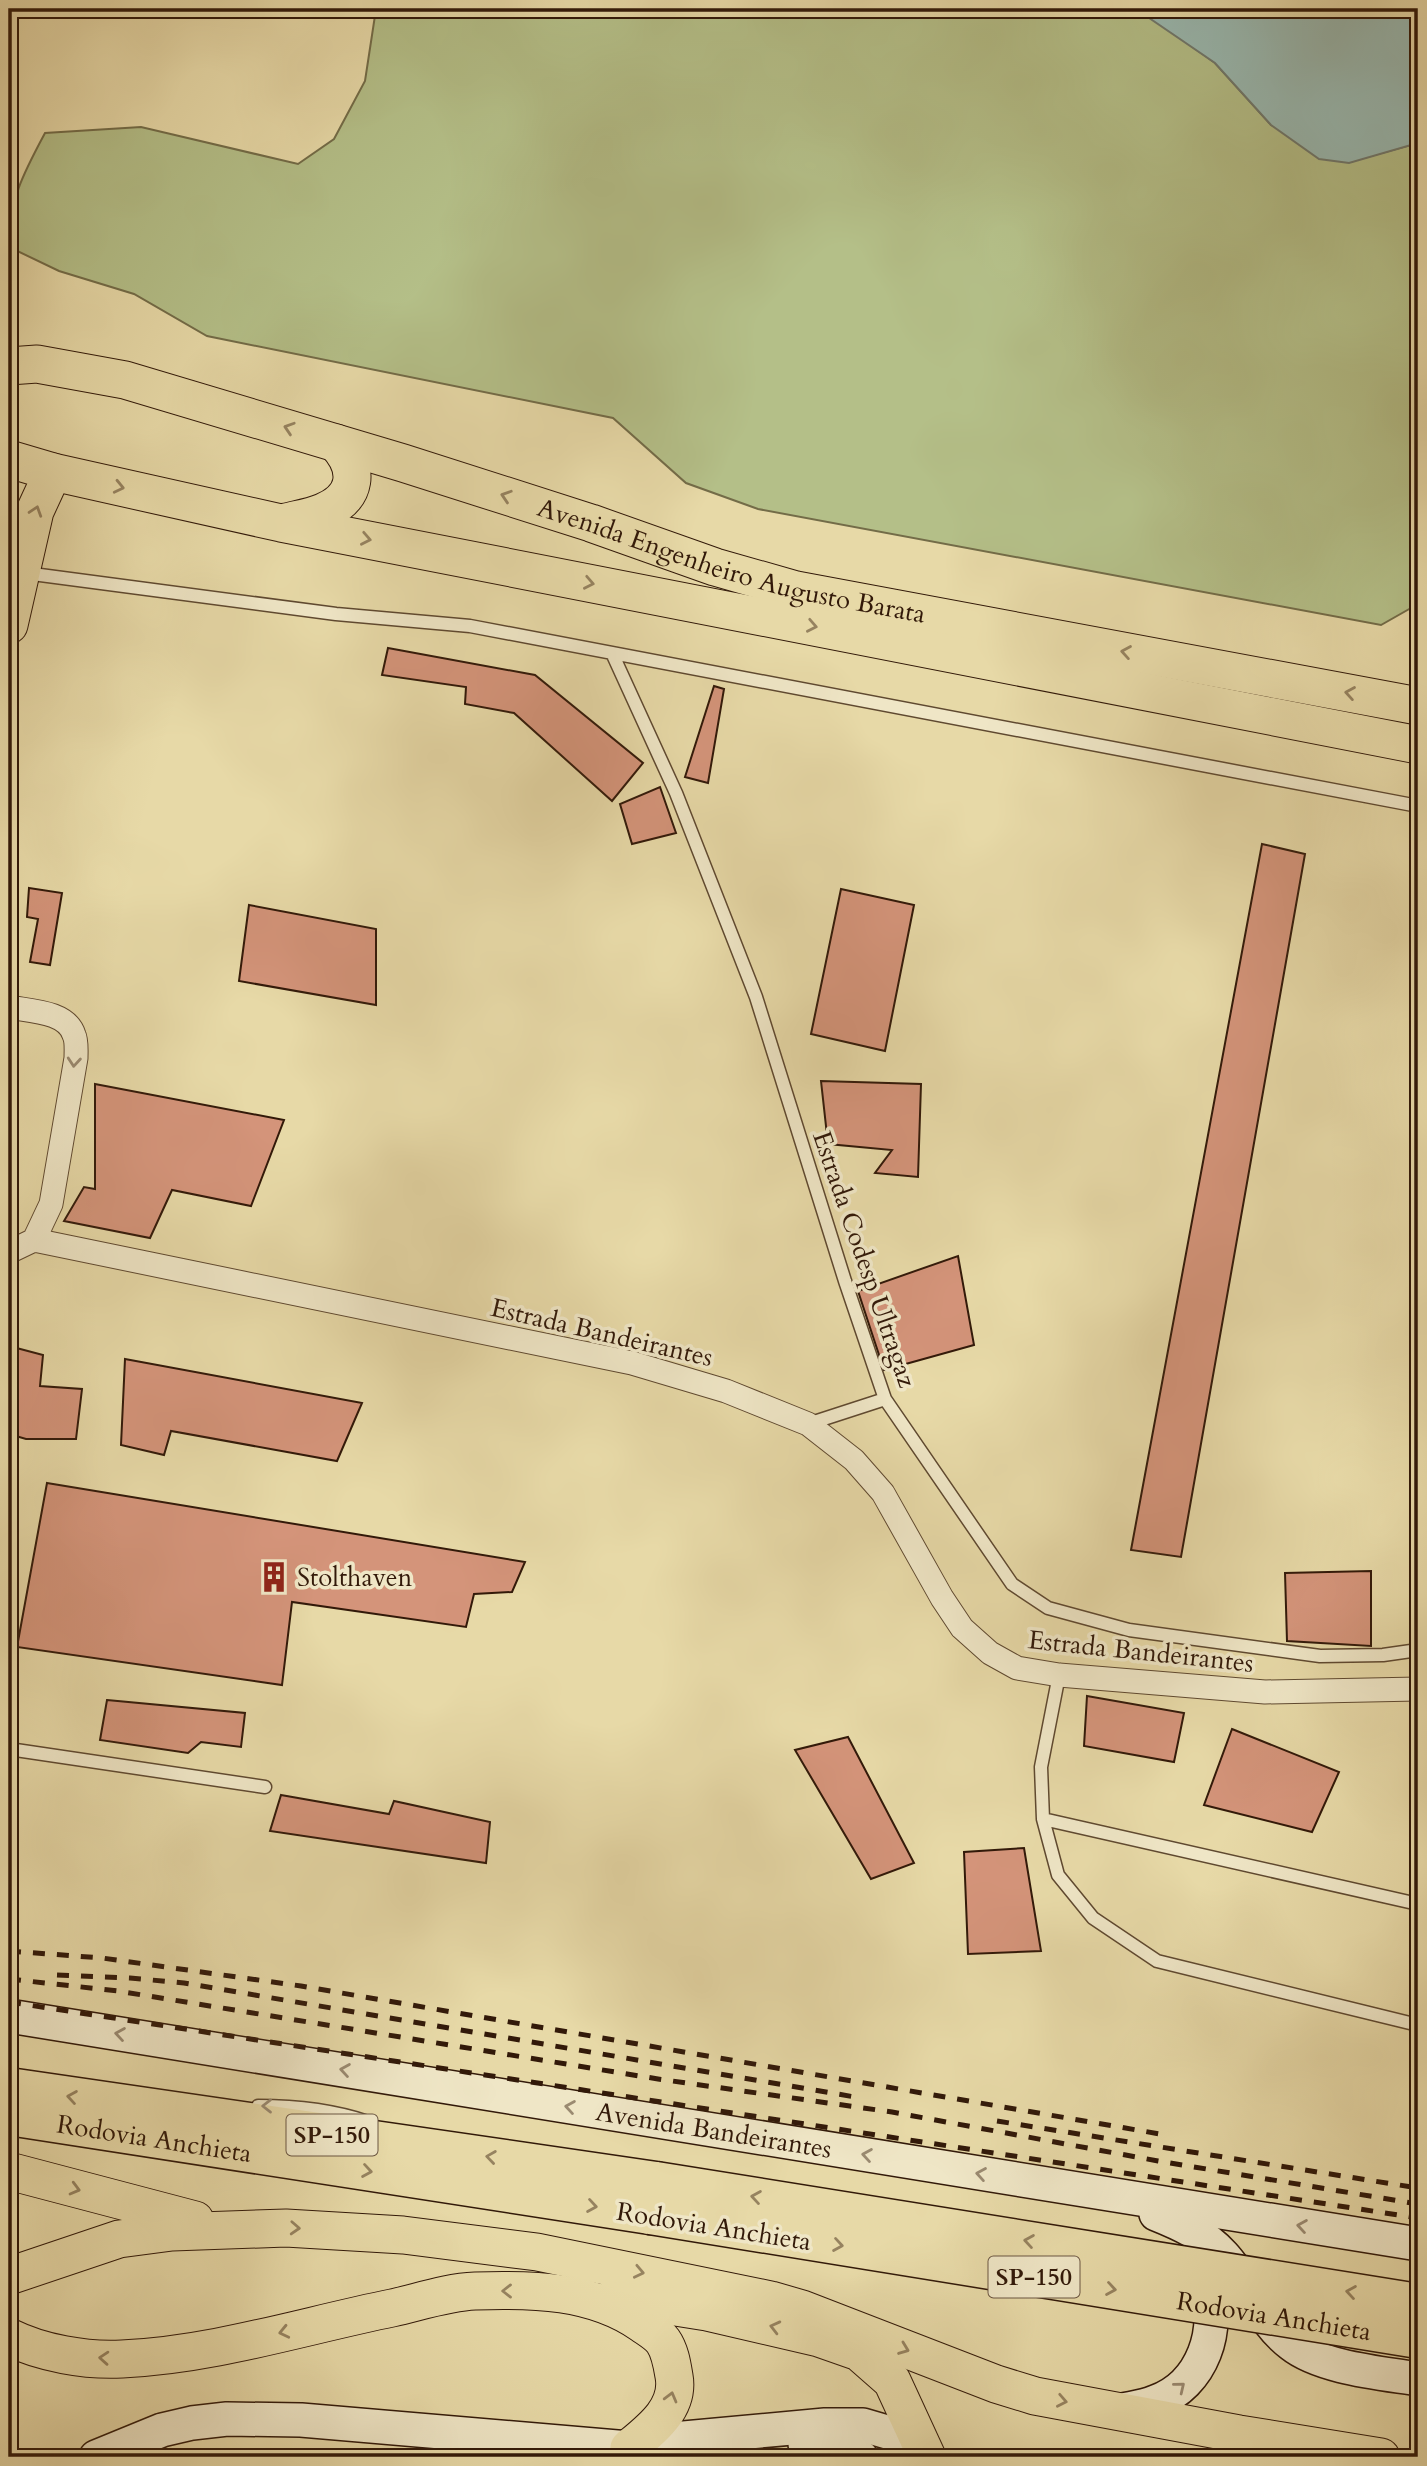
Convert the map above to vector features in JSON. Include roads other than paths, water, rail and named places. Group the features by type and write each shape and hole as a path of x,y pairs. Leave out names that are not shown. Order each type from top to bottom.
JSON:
{"highway":[{"name":"Rodovia Anchieta","path":"9,2087 451,2151 653,2198 1418,2339"},
{"name":"Rodovia Anchieta","path":"9,2116 653,2198 1418,2303"}],"main road":[{"name":"Avenida Engenheiro Augusto Barata","path":"9,366 37,364 125,380 591,523 715,567 796,590 1418,706"},
{"path":"281,523 323,512 346,497 353,474 348,456 335,443"},
{"name":"Avenida Engenheiro Augusto Barata","path":"9,459 52,472 281,523 1418,745"},
{"path":"9,625 35,511 52,472"},
{"name":"Avenida Bandeirantes","path":"9,2015 1418,2244"},
{"path":"9,2171 227,2228"},
{"path":"1111,2196 1183,2225 1224,2255 1273,2327 1292,2346 1353,2369 1418,2379"},
{"path":"1111,2196 1167,2234 1188,2255 1206,2285 1212,2311 1211,2337 1192,2377 1177,2391 1156,2402 1118,2411"},
{"path":"9,2276 119,2239 227,2228 286,2228 402,2235 537,2252 771,2300 802,2309 996,2384 1035,2396 1381,2457"},
{"path":"9,2337 76,2357 120,2360 172,2354 472,2291 557,2292 598,2301 628,2314 662,2339 670,2356 675,2381 672,2399 660,2421 629,2448"},
{"path":"598,2301 644,2302 707,2312 819,2338 859,2352 892,2381 924,2450"},
{"path":"96,2457 162,2430 227,2419 301,2420 629,2448 668,2457"},
{"path":"629,2448 673,2439 825,2425 863,2425 924,2450"},
{"path":"698,2457 803,2444 840,2444 861,2457"}],"street":[{"path":"9,1007 43,1013 68,1023 75,1035 76,1058 51,1204 34,1240 9,1252"},
{"name":"Estrada Bandeirantes","path":"34,1240 632,1363 726,1391 808,1424 854,1460 883,1493 942,1598 962,1628 990,1653 1017,1668 1059,1675 1265,1692 1418,1689"}],"lane":[{"path":"22,572 336,614 470,626 1418,806"},
{"name":"Estrada Codesp Ultragaz","path":"612,653 676,793 756,997 885,1399 1012,1584 1048,1608 1129,1630 1320,1656 1418,1650"},
{"path":"808,1424 885,1399"},
{"path":"1059,1675 1041,1767 1043,1819 1058,1875 1093,1918 1157,1961 1418,2025"},
{"path":"9,1749 265,1787"},
{"path":"1043,1819 1418,1904"},
{"path":"130,2106 285,2106 348,2115 451,2151"}],"water":[{"path":"1136,9 1418,9 1418,143 1349,163 1319,159 1271,125 1215,63"}],"railway":[{"path":"9,1951 102,1958 301,1986 1160,2134"},
{"path":"57,1975 184,1983 855,2097"},
{"path":"9,1979 118,1991 658,2079 892,2112 1158,2161 1418,2204"},
{"path":"9,2002 1418,2218"},
{"path":"997,2121 1418,2188"}],"place":[{"name":"Stolthaven","path":"274,1577"}]}
